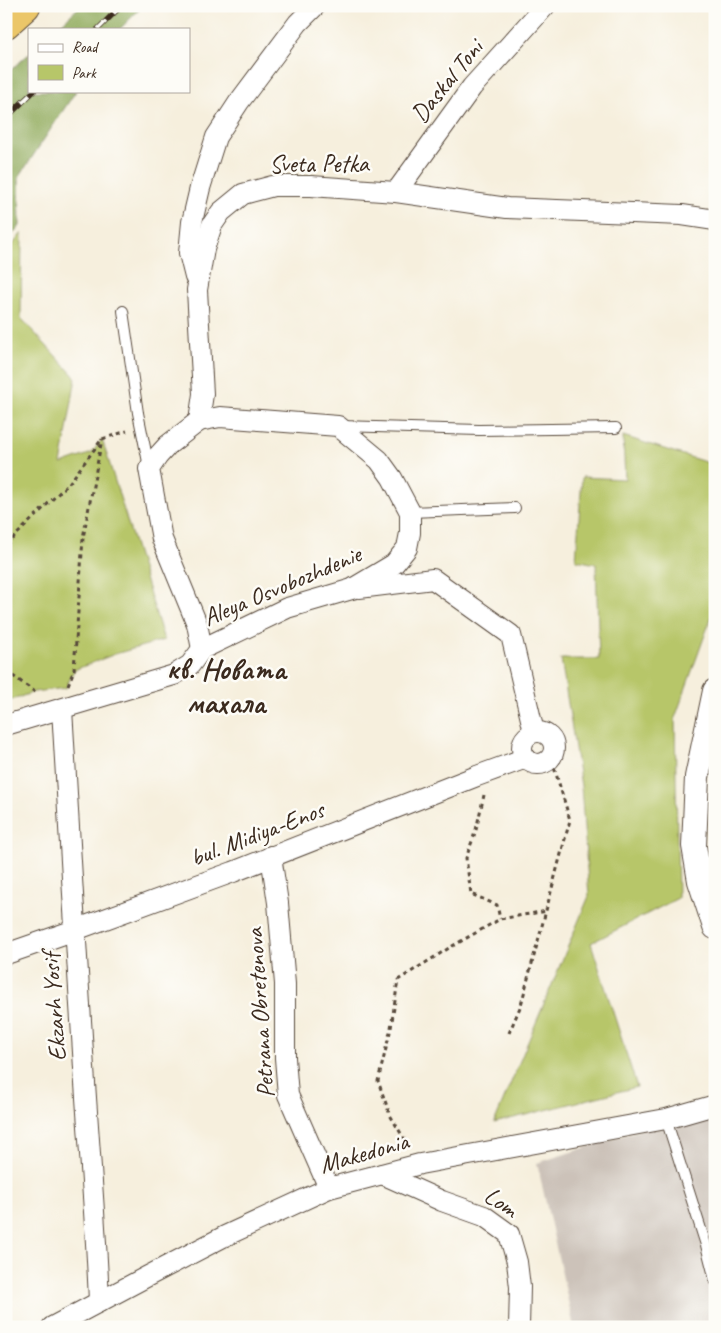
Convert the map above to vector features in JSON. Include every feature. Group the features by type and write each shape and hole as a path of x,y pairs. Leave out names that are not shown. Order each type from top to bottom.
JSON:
{"highway":[{"path":"6,24 26,6"}],"street":[{"path":"197,290 189,253 192,222 200,188 216,137 239,102 298,23 315,6"},
{"name":"Daskal Toni","path":"396,192 472,87 545,6"},
{"name":"Sveta Petka","path":"199,421 203,394 197,290 204,248 212,225 221,212 243,194 273,186 311,186 396,192 507,208 682,215 715,220"},
{"path":"202,649 197,624 162,539 149,469 168,445 199,421 220,417 338,426"},
{"name":"Aleya Osvobozhdenie","path":"6,725 174,675 190,665 202,649 287,608 352,589 394,564 407,548 410,533 410,512 392,478 378,460 338,426"},
{"path":"352,589 433,580 511,635 534,732"},
{"path":"714,694 697,777 694,846 700,881 715,927"},
{"name":"Ekzarh Yosif","path":"62,709 89,1144 97,1241 99,1302"},
{"path":"534,732 544,733 552,739 554,749 552,757 540,764 535,764 526,758 522,746 529,734 534,732"},
{"name":"bul. Midiya-Enos","path":"6,954 233,872 526,758"},
{"name":"Petrana Obretenova","path":"271,856 278,903 285,984 285,1058 288,1095 329,1188"},
{"name":"Makedonia","path":"52,1327 225,1236 329,1188 420,1164 666,1119 715,1105"},
{"name":"Lom","path":"382,1174 442,1201 484,1216 508,1234 517,1262 520,1288 520,1327"}],"lane":[{"path":"122,311 149,469"},
{"path":"338,426 479,430 616,428"},
{"path":"410,512 515,508"},
{"path":"666,1119 706,1245 715,1280"}],"path":[{"path":"6,545 70,482 102,439 141,426"},
{"path":"6,671 34,692 62,709 66,688 74,670 83,538 102,439"},
{"path":"509,1033 521,1004 570,820 552,757"},
{"path":"477,776 485,792 476,830 466,858 471,894 497,905 500,919"},
{"path":"420,1164 390,1114 378,1081 391,1028 398,980 500,919 547,912"}],"shaded area":[{"path":"715,1106 715,1327 574,1327 537,1163"}],"green space":[{"path":"80,6 143,6 121,28 57,28"},
{"path":"28,55 28,92 75,92 19,177 20,226 6,241 6,74"},
{"path":"22,233 21,318 76,378 61,464 92,453 102,439 164,640 115,654 74,670 66,688 34,692 6,702 6,253"},
{"path":"623,436 715,465 715,607 675,718 678,898 591,943 637,1087 494,1123 589,896 581,786 561,659 599,659 596,564 576,560 582,477 625,479"}],"railway":[{"path":"99,28 121,6"},
{"path":"6,118 33,92"}],"district":[{"name":"кв. Новата махала","path":"226,686"}]}
